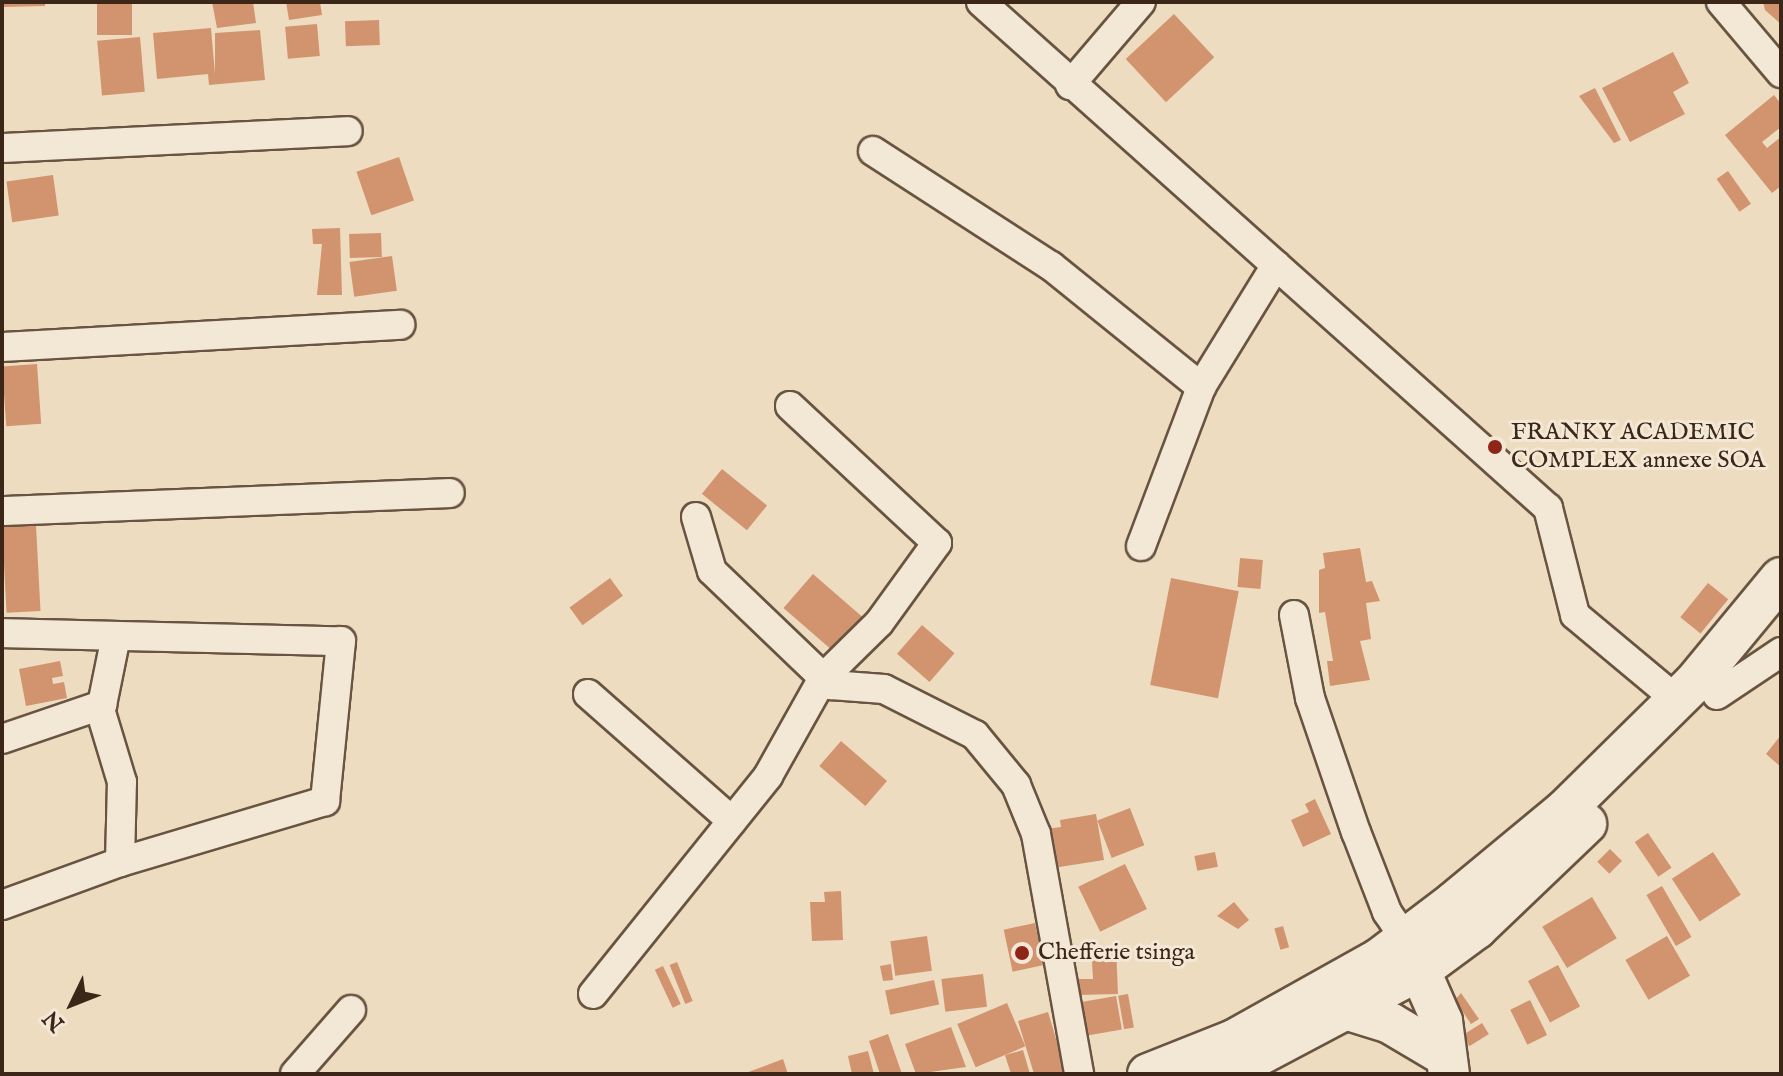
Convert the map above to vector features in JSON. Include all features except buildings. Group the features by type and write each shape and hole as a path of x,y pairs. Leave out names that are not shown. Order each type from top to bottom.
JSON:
{"main road":[{"path":"1223,1074 1348,1010 1401,950 1565,810 1677,700 1781,578"},
{"path":"1148,1074 1234,1040 1401,950 1472,932 1717,695 1781,619"},
{"path":"1444,1053 1472,932"},
{"path":"1401,950 1444,1053"},
{"path":"1348,1010 1390,1023 1444,1053"}],"street":[{"path":"981,2 1070,85 1548,508 1575,615 1677,700"},
{"path":"1070,85 1141,2"},
{"path":"1721,2 1779,66"},
{"path":"2,148 348,131"},
{"path":"873,151 1051,266 1201,387"},
{"path":"1141,546 1201,387 1276,265"},
{"path":"2,347 400,325"},
{"path":"593,994 768,776 823,678 879,623 937,543 790,406"},
{"path":"2,511 450,493"},
{"path":"696,517 712,571 831,685 884,689 975,735 1016,785 1036,834 1079,1074"},
{"path":"1294,615 1310,698 1401,950"},
{"path":"2,633 341,641 325,801 120,862 2,905"},
{"path":"116,636 99,706 122,782 125,850 120,862"},
{"path":"1717,695 1781,652"},
{"path":"588,694 732,821"},
{"path":"2,739 99,706"},
{"path":"295,1074 351,1010"}],"place":[{"name":"FRANKY ACADEMIC COMPLEX annexe SOA","path":"1495,447"},
{"name":"Chefferie tsinga","path":"1022,953"}]}
